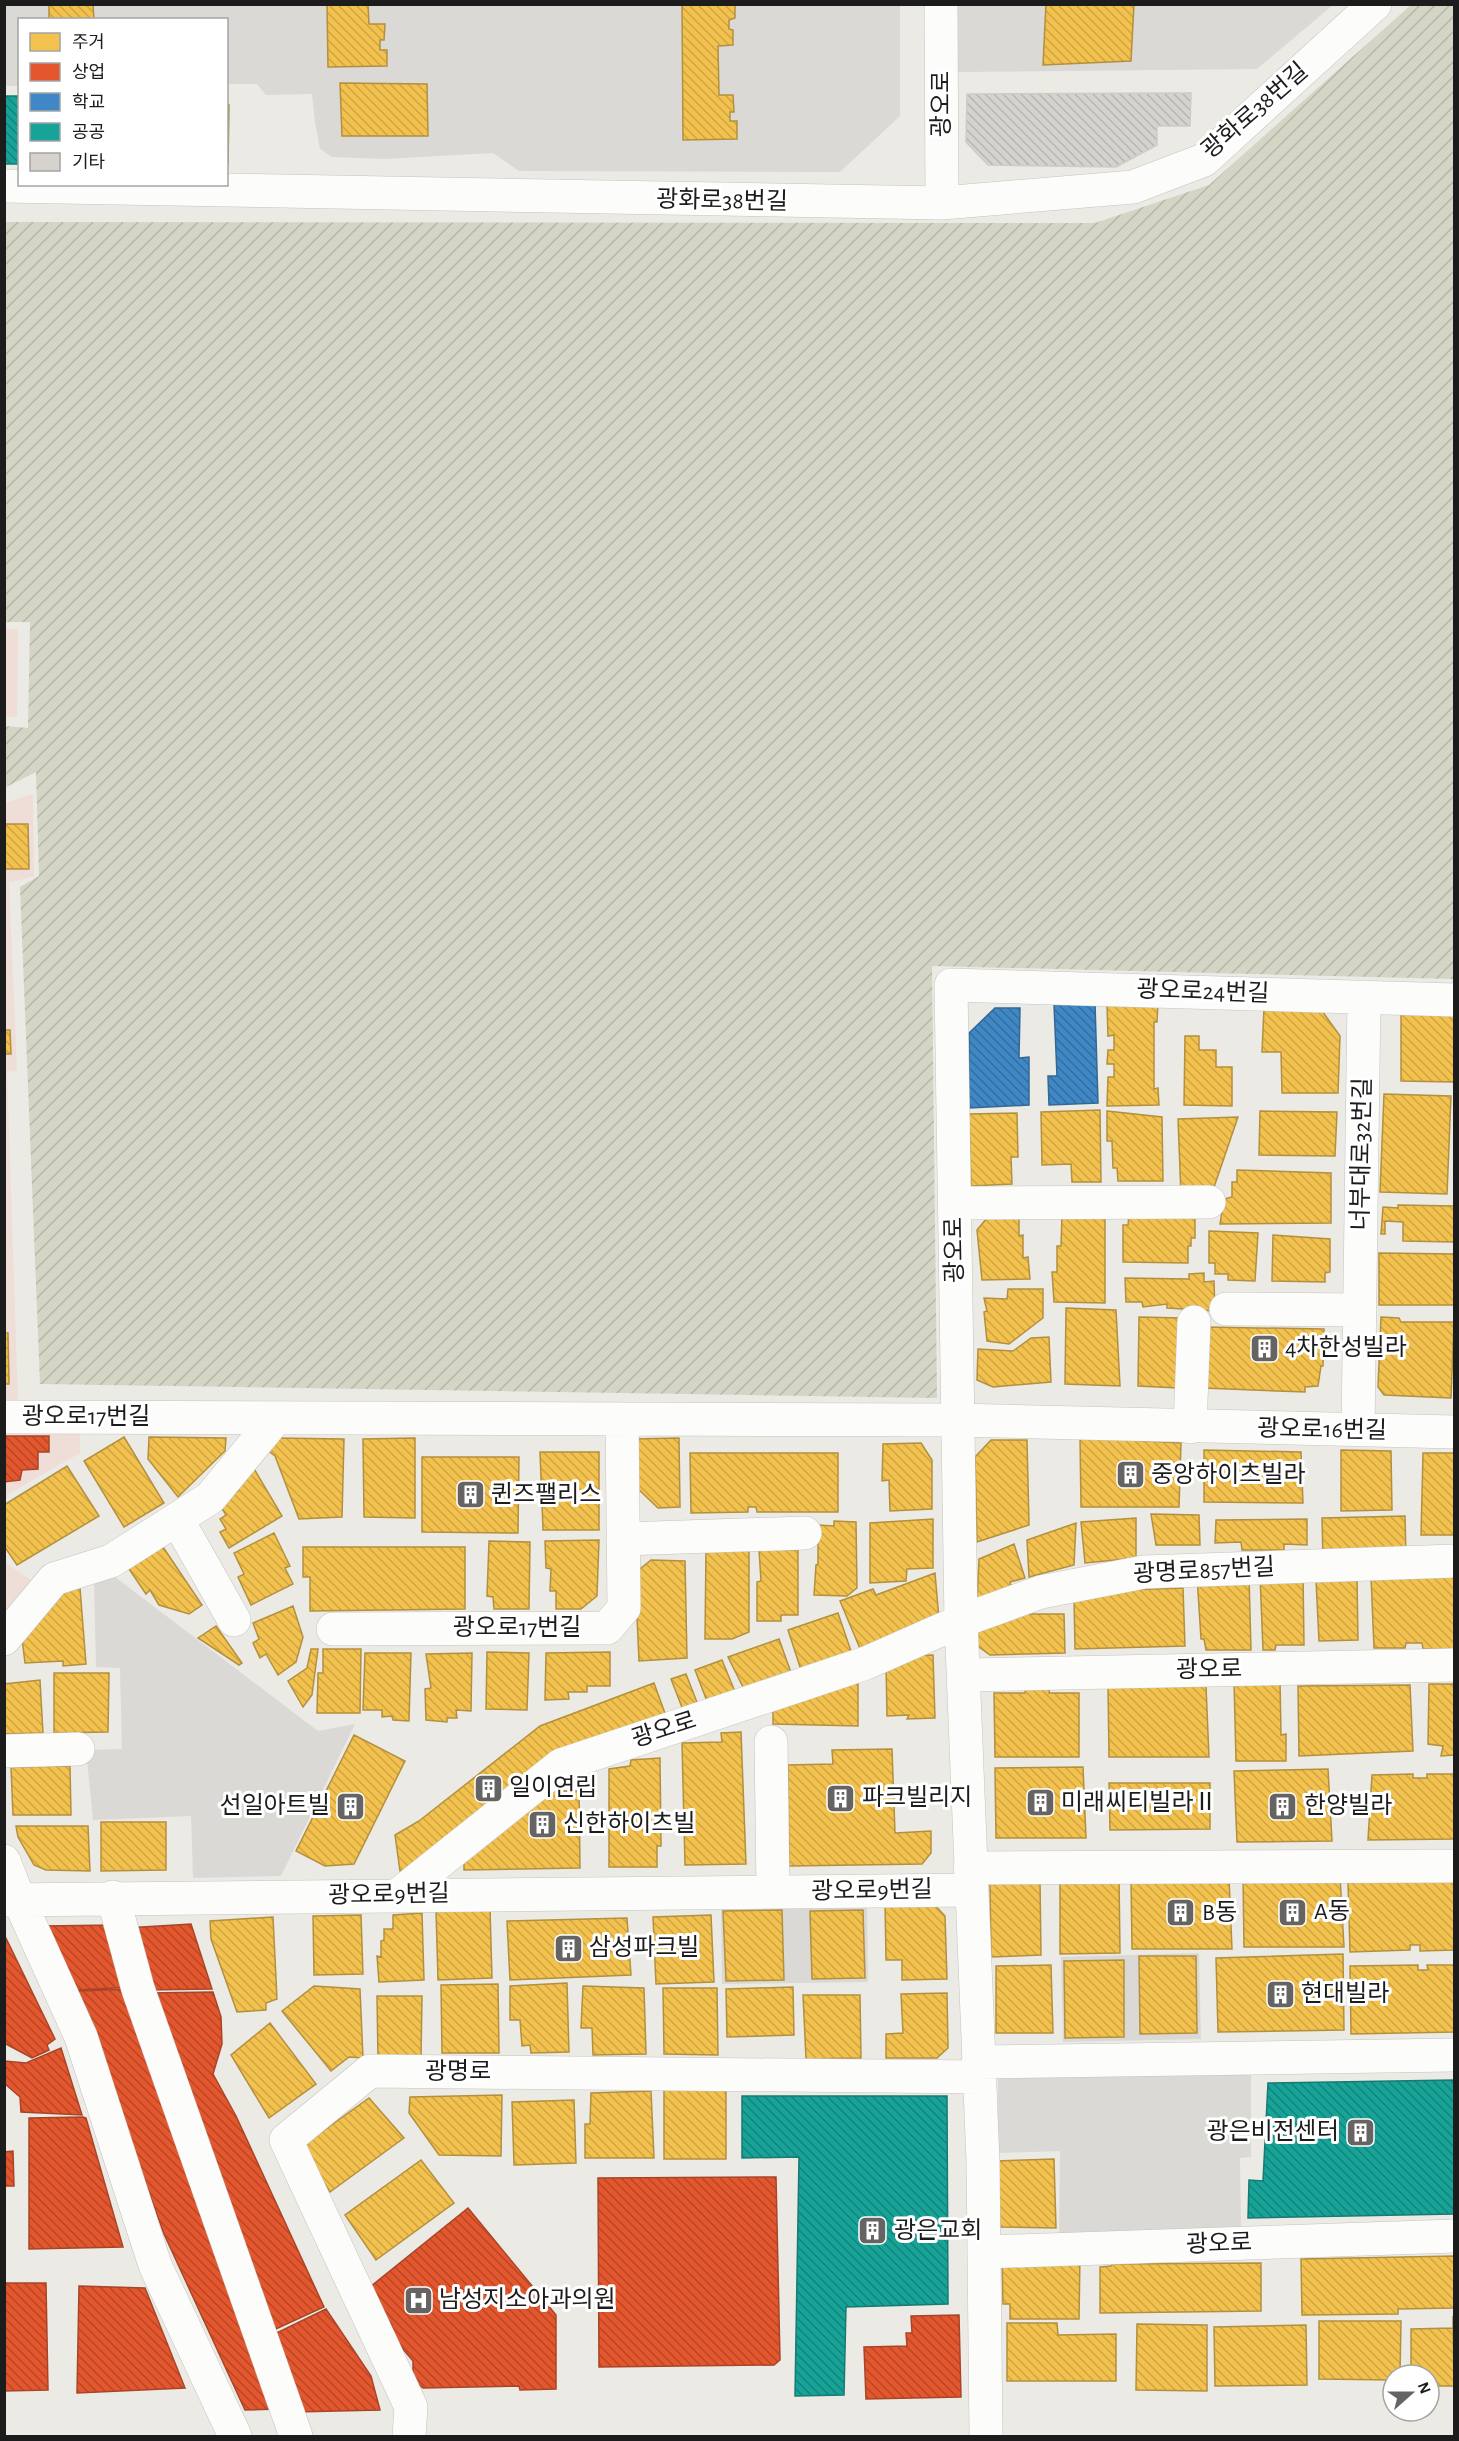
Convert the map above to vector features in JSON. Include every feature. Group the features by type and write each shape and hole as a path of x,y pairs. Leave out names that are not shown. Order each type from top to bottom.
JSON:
{"street":[{"name":"광오로","path":"941,4 942,203"},
{"name":"광화로38번길","path":"4,186 714,201 942,203 1133,188 1204,160 1375,4"},
{"name":"광오로","path":"951,985 961,1622 983,2161 986,2436"},
{"name":"광오로24번길","path":"951,985 1455,1000"},
{"name":"너부대로32번길","path":"1358,1430 1364,997"},
{"name":"광오로","path":"954,1203 1209,1202"},
{"path":"1226,1309 1360,1310"},
{"path":"1190,1427 1194,1322"},
{"name":"광오로17번길","path":"4,1417 958,1420"},
{"path":"4,1639 54,1579 111,1562 210,1498 276,1418"},
{"name":"광오로17번길","path":"333,1629 607,1628 624,1608 622,1419"},
{"name":"광오로16번길","path":"958,1420 1455,1432"},
{"path":"177,1519 234,1620"},
{"path":"623,1539 806,1533"},
{"name":"광명로857번길","path":"961,1622 1041,1593 1144,1572 1455,1561"},
{"name":"광오로","path":"398,1895 561,1764 866,1663 961,1622"},
{"name":"광오로","path":"964,1675 1455,1665"},
{"path":"771,1742 773,1892"},
{"path":"4,1751 78,1749"},
{"path":"4,1861 12,1900 81,2037 155,2265 235,2436"},
{"path":"971,1879 1455,1866"},
{"name":"광오로9번길","path":"12,1900 113,1897 773,1892 971,1879"},
{"path":"113,1897 138,1989 296,2436"},
{"path":"979,2070 1455,2055"},
{"name":"광명로","path":"409,2436 411,2407 286,2140 370,2072 979,2070"},
{"name":"광오로","path":"984,2252 1455,2236"}],"shaded area":[{"path":"1412,4 1454,5 1454,979 932,966 937,1398 40,1384 20,887 39,876 36,772 4,788 5,726 28,728 30,622 5,622 5,222 1095,223 1209,185"},
{"path":"4,5 900,5 900,116 840,172 519,171 493,153 384,159 332,157 320,149 312,94 266,95 257,84 228,84 228,18 18,18 18,86 5,86"},
{"path":"957,5 1333,5 1257,69 957,72"},
{"path":"4,629 18,629 17,717 5,717"},
{"path":"33,794 34,876 9,883 17,1071 7,1072 19,1432 80,1431 80,1453 5,1496 4,803"},
{"path":"4,1562 32,1581 4,1624"},
{"path":"111,1574 318,1731 355,1724 281,1876 193,1878 191,1816 93,1820 86,1750 122,1749 120,1668 96,1667 94,1583"},
{"path":"867,1907 868,1982 722,1984 721,1909"},
{"path":"1199,1953 1201,2039 1063,2042 1061,1957"},
{"path":"1251,2069 1251,2157 1240,2158 1241,2227 1059,2234 1060,2151 998,2153 998,2076"}],"building: 주거":[{"path":"49,4 93,4 94,18 49,18"},
{"path":"327,4 368,4 369,24 385,24 384,40 380,40 380,50 387,50 387,66 328,67"},
{"path":"682,4 735,4 735,18 729,20 729,29 733,30 733,45 718,46 719,95 733,95 734,112 730,112 730,121 737,121 737,139 683,140"},
{"path":"1046,4 1134,4 1131,61 1043,65"},
{"path":"340,83 427,84 428,136 342,136"},
{"path":"228,105 229,105 228,164"},
{"path":"4,824 28,824 29,869 4,869"},
{"path":"1158,1004 1157,1022 1154,1022 1154,1089 1158,1088 1159,1105 1107,1106 1108,1077 1114,1077 1114,1064 1107,1064 1108,1050 1114,1050 1114,1035 1108,1036 1107,1005"},
{"path":"1264,1008 1320,1008 1340,1036 1338,1093 1282,1093 1281,1052 1262,1052"},
{"path":"1401,1009 1454,1011 1454,1082 1401,1081"},
{"path":"4,1030 10,1030 11,1054 4,1054"},
{"path":"1185,1036 1199,1036 1199,1050 1216,1050 1216,1067 1232,1067 1232,1106 1184,1105"},
{"path":"1384,1094 1451,1096 1447,1194 1380,1192"},
{"path":"1100,1110 1101,1182 1072,1182 1071,1164 1042,1165 1041,1112"},
{"path":"1107,1111 1162,1117 1163,1181 1118,1181 1117,1168 1113,1168 1112,1141 1107,1141"},
{"path":"1260,1111 1337,1112 1335,1156 1259,1155"},
{"path":"1017,1113 1018,1157 1011,1157 1012,1184 971,1186 969,1114"},
{"path":"1238,1117 1211,1196 1181,1195 1178,1119"},
{"path":"1237,1170 1331,1173 1331,1223 1220,1224 1224,1199 1232,1197 1232,1182 1237,1182"},
{"path":"1398,1205 1454,1206 1454,1242 1403,1241 1403,1222 1385,1221 1385,1234 1381,1234 1383,1207 1398,1208"},
{"path":"1105,1213 1105,1303 1054,1302 1052,1272 1057,1272 1057,1246 1061,1246 1062,1214"},
{"path":"1019,1214 1019,1236 1023,1235 1023,1258 1028,1257 1030,1279 982,1280 977,1230 987,1218"},
{"path":"1129,1214 1195,1214 1195,1238 1191,1238 1191,1246 1188,1246 1188,1263 1123,1262 1123,1225 1128,1225"},
{"path":"1209,1231 1258,1233 1255,1281 1228,1280 1228,1274 1215,1274 1215,1263 1209,1263"},
{"path":"1273,1235 1330,1239 1330,1272 1325,1273 1325,1282 1272,1281"},
{"path":"1379,1253 1454,1254 1454,1305 1379,1305"},
{"path":"1204,1273 1204,1282 1214,1281 1215,1311 1167,1308 1167,1304 1143,1307 1142,1302 1126,1302 1125,1278 1189,1279 1189,1274"},
{"path":"1008,1289 1043,1289 1043,1318 1009,1344 987,1341 984,1312 987,1311 984,1298 1007,1299"},
{"path":"1066,1308 1116,1310 1120,1386 1065,1384"},
{"path":"1139,1317 1181,1318 1178,1388 1138,1386"},
{"path":"1381,1317 1399,1318 1401,1322 1454,1322 1451,1398 1384,1395 1378,1387"},
{"name":"4차한성빌라","path":"1204,1327 1324,1329 1323,1366 1321,1366 1318,1386 1305,1387 1305,1392 1203,1388"},
{"path":"4,1333 8,1333 9,1384 4,1384"},
{"path":"1049,1337 1051,1382 993,1387 977,1380 978,1349 1013,1351 1031,1338"},
{"path":"124,1437 164,1503 124,1527 84,1461"},
{"path":"149,1437 226,1438 225,1451 178,1497 148,1459"},
{"name":"중앙하이츠빌라","path":"1080,1437 1181,1443 1179,1507 1081,1507"},
{"path":"273,1438 344,1439 342,1517 299,1519 275,1456 267,1450"},
{"path":"415,1438 415,1518 364,1517 363,1439"},
{"path":"679,1438 680,1507 658,1508 638,1489 632,1439"},
{"path":"991,1440 1027,1440 1029,1525 977,1542 975,1457"},
{"path":"921,1443 932,1460 932,1509 890,1511 889,1480 882,1481 883,1444"},
{"path":"1204,1450 1301,1452 1303,1503 1204,1502"},
{"path":"1341,1450 1391,1451 1392,1510 1341,1511"},
{"path":"540,1452 599,1452 599,1530 543,1530"},
{"path":"690,1453 838,1453 838,1512 757,1512 756,1507 748,1507 748,1512 691,1513"},
{"path":"1423,1453 1454,1453 1454,1535 1421,1535"},
{"name":"퀸즈팰리스","path":"422,1457 519,1457 518,1533 422,1532"},
{"path":"67,1466 99,1516 17,1565 4,1546 4,1505"},
{"path":"253,1467 282,1516 229,1548 220,1532 226,1529 220,1519 226,1515 218,1502 238,1491 235,1481"},
{"path":"1151,1514 1199,1515 1200,1545 1156,1545"},
{"path":"1405,1516 1406,1556 1323,1559 1322,1518"},
{"path":"1136,1518 1136,1558 1085,1563 1081,1522"},
{"path":"933,1519 933,1568 907,1569 906,1581 870,1583 870,1523"},
{"path":"1307,1519 1307,1545 1284,1544 1284,1550 1242,1550 1241,1542 1215,1543 1216,1520"},
{"path":"834,1521 856,1522 857,1588 847,1596 814,1595 816,1565 818,1564 818,1525 834,1526"},
{"path":"1076,1523 1074,1565 1029,1577 1027,1540"},
{"path":"274,1533 290,1566 285,1568 293,1584 251,1605 238,1577 244,1574 234,1553"},
{"path":"599,1540 597,1596 581,1609 556,1609 556,1591 550,1591 551,1569 546,1568 545,1541"},
{"path":"489,1541 530,1542 529,1609 494,1609 493,1597 487,1596"},
{"path":"1014,1544 1025,1578 1010,1582 1011,1586 977,1602 979,1559"},
{"path":"163,1547 202,1605 189,1614 159,1605 150,1590 146,1594 127,1566"},
{"path":"303,1547 465,1547 465,1609 310,1611 310,1577 303,1577"},
{"path":"706,1548 749,1549 749,1632 732,1639 705,1639"},
{"path":"759,1549 798,1550 798,1615 781,1615 781,1621 757,1621 757,1582 761,1581"},
{"path":"651,1560 685,1561 687,1658 639,1661 635,1573"},
{"path":"935,1573 939,1619 864,1658 840,1601 873,1589 876,1595"},
{"path":"1303,1574 1304,1645 1276,1645 1275,1650 1263,1650 1260,1575"},
{"path":"1197,1576 1249,1576 1251,1650 1206,1650 1204,1639 1201,1639"},
{"path":"1454,1576 1454,1649 1423,1649 1422,1643 1406,1643 1405,1648 1374,1648 1371,1577"},
{"path":"1357,1577 1358,1640 1319,1641 1316,1580"},
{"path":"80,1588 86,1664 63,1666 63,1661 25,1663 22,1638 61,1592"},
{"path":"1183,1588 1185,1646 1075,1649 1074,1597 1125,1590"},
{"path":"293,1606 303,1637 296,1662 278,1675 266,1654 260,1658 253,1643 259,1639 253,1623"},
{"path":"838,1613 852,1654 802,1673 788,1630"},
{"path":"1010,1614 1064,1614 1065,1653 990,1655 976,1645 977,1628"},
{"path":"216,1626 242,1663 239,1665 198,1638"},
{"path":"779,1639 793,1678 747,1695 728,1657"},
{"path":"311,1649 318,1649 312,1695 303,1707 288,1681 307,1668"},
{"path":"323,1649 361,1649 360,1713 317,1713 318,1673 323,1673"},
{"path":"487,1652 529,1653 527,1710 486,1709"},
{"path":"610,1652 610,1686 587,1686 587,1692 568,1692 569,1699 545,1700 546,1653"},
{"path":"365,1653 411,1653 409,1721 393,1720 392,1716 382,1717 382,1710 363,1710"},
{"path":"472,1653 471,1711 456,1710 457,1718 447,1718 447,1722 426,1720 425,1689 431,1688 426,1654"},
{"path":"933,1655 935,1718 907,1719 909,1715 887,1716 886,1663 905,1656"},
{"path":"722,1660 738,1699 710,1709 695,1670"},
{"path":"54,1673 109,1673 108,1732 54,1733"},
{"path":"686,1674 700,1710 685,1715 671,1679"},
{"path":"40,1680 43,1733 4,1734 4,1684"},
{"path":"1280,1680 1281,1735 1286,1734 1286,1761 1236,1761 1234,1681"},
{"path":"858,1682 858,1726 773,1724 773,1705 792,1705 792,1695"},
{"name":"일이연립","path":"654,1683 666,1716 418,1868 400,1871 395,1835 419,1821 540,1726"},
{"path":"1429,1684 1454,1684 1454,1755 1441,1756 1443,1746 1428,1744"},
{"path":"1026,1685 1050,1686 1049,1693 1079,1693 1079,1757 995,1757 994,1693 1025,1693"},
{"path":"1410,1685 1413,1751 1299,1756 1298,1686"},
{"path":"1206,1686 1209,1757 1109,1757 1108,1687"},
{"path":"741,1732 746,1864 685,1865 682,1743 722,1742 721,1733"},
{"name":"선일아트빌","path":"354,1735 405,1761 354,1864 325,1866 296,1851"},
{"name":"파크빌리지","path":"892,1749 895,1833 931,1831 931,1853 922,1864 789,1866 788,1765 833,1764 832,1750"},
{"path":"660,1758 661,1846 657,1846 657,1867 609,1867 609,1769 630,1766 631,1760"},
{"path":"70,1766 71,1815 13,1815 11,1767"},
{"name":"미래씨티빌라Ⅱ","path":"1083,1767 1086,1838 996,1838 995,1768"},
{"name":"한양빌라","path":"1328,1769 1332,1841 1237,1842 1234,1771"},
{"path":"1413,1774 1413,1778 1427,1778 1427,1774 1454,1774 1454,1839 1368,1840 1372,1775"},
{"path":"1109,1783 1210,1783 1210,1829 1110,1830"},
{"name":"신한하이츠빌","path":"546,1791 579,1791 580,1868 464,1870 464,1857"},
{"path":"101,1822 166,1822 166,1870 101,1871"},
{"path":"16,1826 88,1826 90,1871 46,1870 34,1865 18,1837"},
{"path":"1060,1875 1119,1875 1120,1953 1060,1954"},
{"name":"A동","path":"1340,1876 1344,1947 1244,1947 1243,1877"},
{"name":"B동","path":"1131,1878 1229,1878 1232,1949 1132,1949"},
{"path":"1040,1880 1041,1955 991,1957 990,1883"},
{"path":"1454,1881 1454,1950 1420,1951 1420,1945 1410,1945 1410,1950 1350,1952 1348,1882"},
{"path":"932,1902 945,1916 947,1979 902,1980 902,1960 886,1960 885,1903"},
{"path":"490,1908 492,1978 438,1980 436,1910"},
{"path":"782,1910 784,1980 726,1981 723,1911"},
{"path":"863,1910 865,1978 812,1979 810,1911"},
{"path":"422,1913 424,1980 379,1982 377,1956 381,1957 384,1929 393,1929 393,1915"},
{"path":"361,1915 363,1974 314,1975 313,1916"},
{"path":"711,1915 714,1982 656,1984 653,1917"},
{"path":"273,1917 277,1999 266,2003 266,2010 237,2012 211,1939 210,1921"},
{"name":"삼성파크빌","path":"627,1918 631,1975 510,1980 507,1921"},
{"name":"현대빌라","path":"1343,1954 1344,2030 1218,2032 1216,1958"},
{"path":"1139,1956 1196,1956 1197,2033 1140,2034"},
{"path":"1124,1960 1124,2037 1065,2038 1064,1961"},
{"path":"1051,1965 1053,2033 996,2033 996,1966"},
{"path":"1418,1965 1418,1970 1428,1970 1427,1965 1454,1965 1454,2032 1351,2034 1350,1966"},
{"path":"567,1983 569,2052 531,2053 530,2045 522,2046 520,2020 510,2020 510,1986"},
{"path":"498,1984 499,2053 442,2053 441,1985"},
{"path":"314,1986 360,1989 363,2058 349,2057 331,2071 282,2011"},
{"path":"583,1986 644,1988 646,2054 593,2055 592,2028 581,2028"},
{"path":"793,1987 794,2035 727,2037 726,1989"},
{"path":"663,1988 717,1988 718,2055 664,2054"},
{"path":"947,1993 948,2048 937,2058 886,2058 886,2034 903,2033 901,1994"},
{"path":"803,1995 860,1995 861,2058 806,2059"},
{"path":"377,1996 422,1996 421,2059 378,2059"},
{"path":"270,2023 316,2084 269,2118 231,2055"},
{"path":"664,2090 726,2090 726,2159 664,2159"},
{"path":"651,2091 654,2158 585,2158 585,2124 590,2124 591,2093"},
{"path":"502,2095 501,2156 439,2155 409,2113 410,2097"},
{"path":"369,2098 404,2138 330,2192 301,2147"},
{"path":"574,2100 576,2163 514,2165 512,2102"},
{"path":"1054,2159 1056,2228 1000,2227 997,2161"},
{"path":"421,2160 454,2203 376,2260 345,2215"},
{"path":"1080,2256 1079,2319 1010,2319 1010,2304 1003,2304 1002,2257"},
{"path":"1454,2256 1454,2308 1398,2309 1398,2314 1302,2315 1301,2259"},
{"path":"1261,2263 1261,2311 1100,2313 1100,2267 1112,2264"},
{"path":"1453,2316 1454,2386 1441,2386 1441,2363 1411,2363 1411,2329 1453,2328"},
{"path":"1319,2321 1401,2321 1400,2363 1381,2363 1381,2380 1319,2379"},
{"path":"1007,2323 1057,2323 1058,2335 1116,2334 1116,2381 1007,2381"},
{"path":"1137,2324 1207,2325 1207,2391 1136,2390"},
{"path":"1306,2325 1307,2385 1215,2386 1214,2327"}],"building: 상업":[{"path":"4,1436 49,1436 49,1452 38,1452 38,1469 22,1470 20,1480 4,1482"},
{"path":"191,1924 212,1989 145,1990 126,1928"},
{"path":"116,1925 134,1987 76,1990 43,1926"},
{"path":"4,1934 55,2039 47,2045 49,2050 32,2058 4,2043"},
{"path":"134,1989 278,2409 245,2410 164,2234 77,1991"},
{"path":"213,1992 221,2017 222,2044 213,2074 236,2116 324,2307 265,2334 146,1993"},
{"path":"61,2048 82,2115 21,2112 20,2097 5,2084 5,2061 26,2063"},
{"path":"29,2118 86,2118 123,2247 29,2249"},
{"path":"13,2151 14,2186 4,2186 4,2152"},
{"path":"776,2177 780,2360 774,2365 599,2367 598,2178"},
{"path":"468,2208 556,2315 556,2389 520,2390 519,2386 423,2388 413,2380 413,2361 387,2330 392,2325 365,2291"},
{"path":"4,2283 46,2283 48,2390 4,2391"},
{"path":"79,2286 145,2288 185,2388 77,2393"},
{"path":"326,2309 371,2376 380,2410 295,2412 266,2338"},
{"path":"959,2315 961,2397 866,2399 864,2347 907,2346 906,2333 912,2333 911,2316"}],"building: 학교":[{"path":"1095,1003 1098,1103 1049,1105 1048,1076 1057,1076 1054,1004"},
{"path":"995,1008 1020,1008 1019,1058 1029,1057 1029,1105 969,1108 969,1033"}],"building: 공공":[{"path":"4,96 18,96 18,164 4,164"},
{"name":"광은비전센터","path":"1454,2080 1454,2214 1248,2218 1249,2180 1263,2181 1268,2083"},
{"name":"광은교회","path":"742,2096 947,2096 948,2304 846,2307 844,2395 795,2396 799,2157 742,2158"}],"building: 기타":[{"path":"1191,93 1190,126 1157,126 1157,145 1116,167 988,165 966,142 967,94"}],"place":[{"name":"4차한성빌라","path":"1264,1348"},
{"name":"중앙하이츠빌라","path":"1130,1475"},
{"name":"퀸즈팰리스","path":"470,1495"},
{"name":"일이연립","path":"488,1788"},
{"name":"파크빌리지","path":"841,1798"},
{"name":"미래씨티빌라Ⅱ","path":"1040,1803"},
{"name":"선일아트빌","path":"351,1806"},
{"name":"한양빌라","path":"1283,1806"},
{"name":"신한하이츠빌","path":"542,1824"},
{"name":"A동","path":"1293,1912"},
{"name":"B동","path":"1181,1913"},
{"name":"삼성파크빌","path":"568,1948"},
{"name":"현대빌라","path":"1280,1994"},
{"name":"광은비전센터","path":"1360,2132"},
{"name":"광은교회","path":"873,2231"},
{"name":"남성지소아과의원","path":"418,2300"}]}
